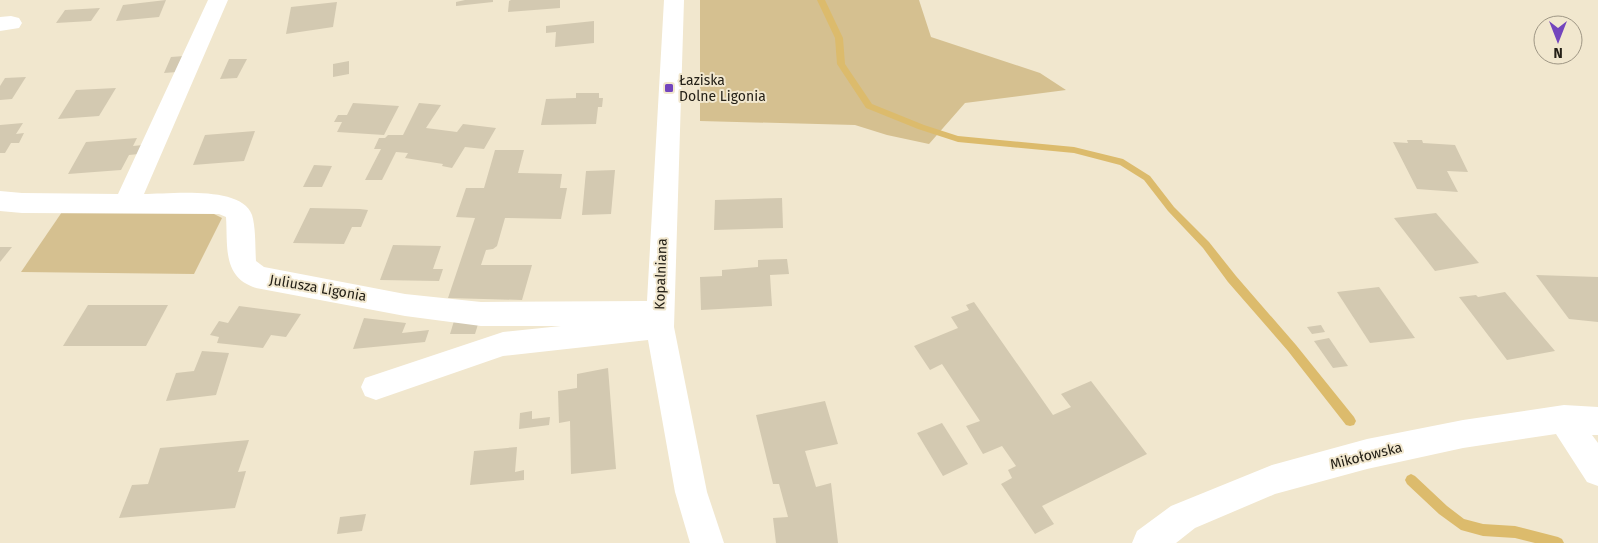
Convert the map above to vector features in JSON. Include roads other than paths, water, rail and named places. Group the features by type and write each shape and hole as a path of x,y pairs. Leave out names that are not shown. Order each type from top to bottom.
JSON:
{"street":[{"path":"127,203 218,0"},
{"name":"Kopalniana","path":"674,0 659,320 691,492 706,543"},
{"name":"Juliusza Ligonia","path":"0,201 22,203 221,204 234,210 239,215 243,265 256,277 405,304 481,314 632,314 659,320"},
{"path":"376,387 503,344 659,320"},
{"path":"1564,419 1598,471"},
{"name":"Mikołowska","path":"1149,543 1183,517 1272,480 1367,454 1463,434 1564,419 1598,420"}],"waterway":[{"path":"821,0 839,38 841,64 869,106 921,127 958,139 1074,150 1123,162 1147,178 1171,209 1206,245 1350,421"},
{"path":"1411,480 1461,524 1483,530 1515,532 1558,543"}],"place":[{"name":"Łaziska Dolne Ligonia","path":"669,88"}]}
